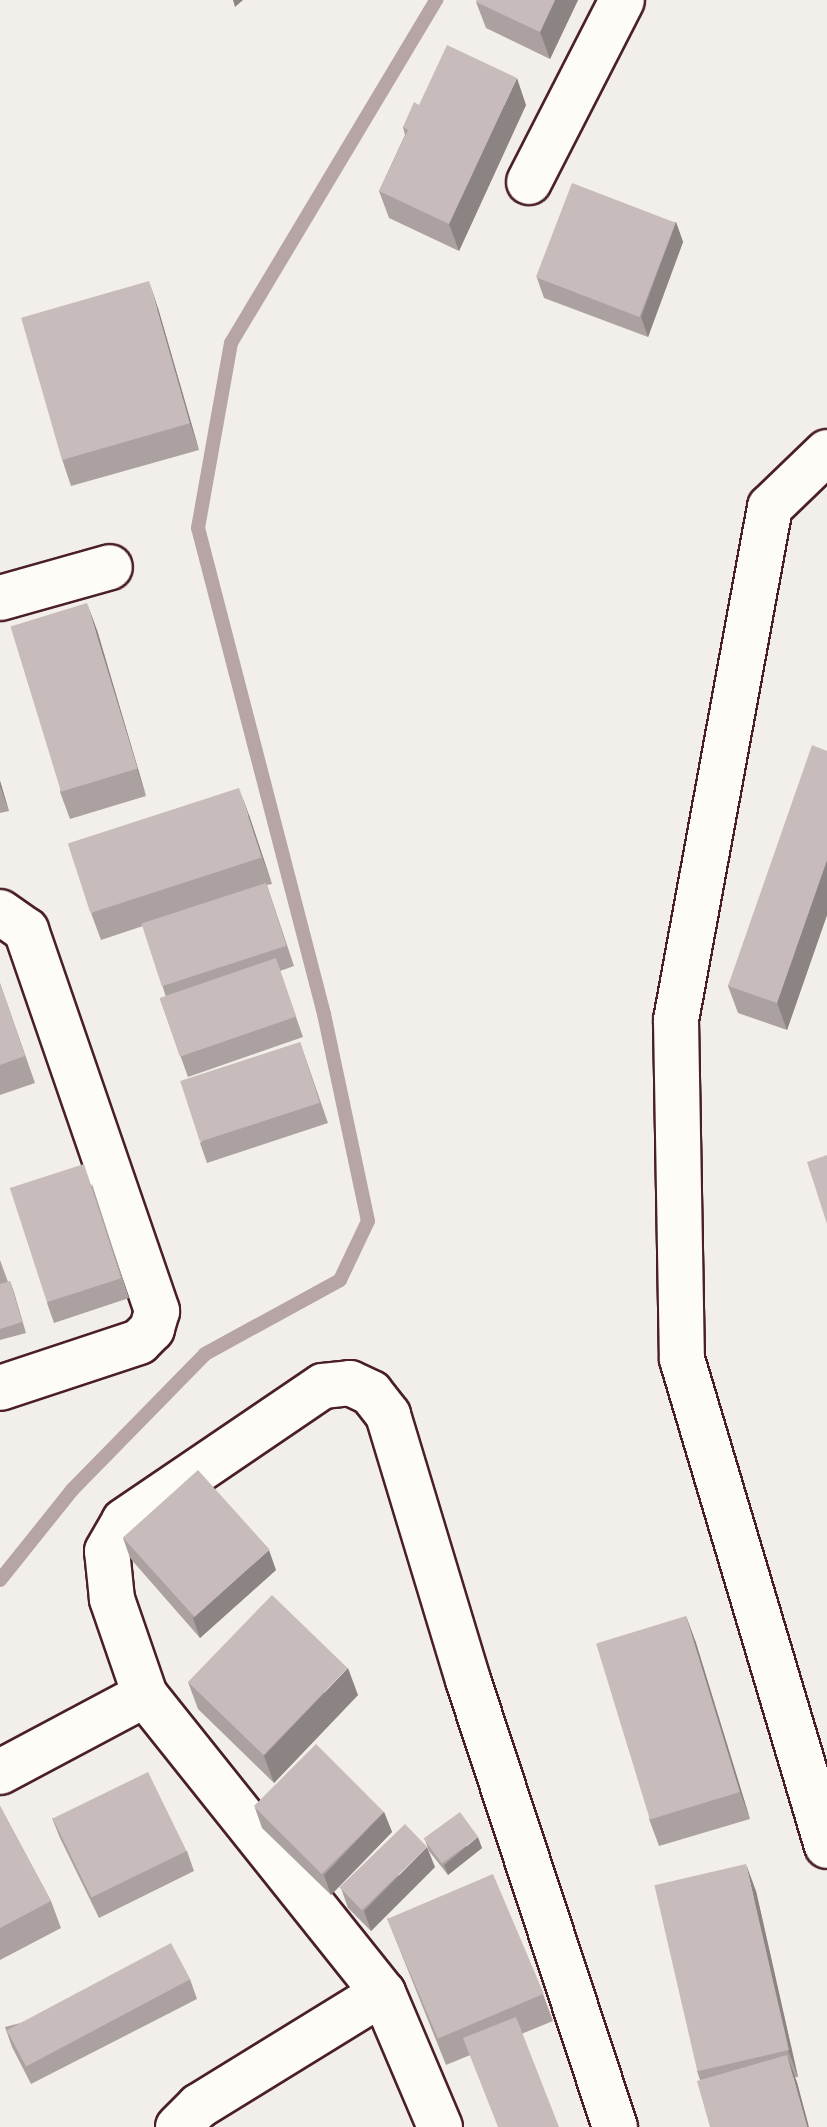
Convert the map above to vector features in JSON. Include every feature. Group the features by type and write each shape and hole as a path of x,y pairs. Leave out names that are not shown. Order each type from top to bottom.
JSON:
{"street":[{"path":"529,182 622,0"},
{"path":"827,452 770,507 676,1020 682,1359 827,1846"},
{"path":"0,598 110,567"},
{"path":"0,912 26,930 157,1311 152,1329 139,1342 0,1388"},
{"path":"440,2127 383,1993 145,1695 112,1599 107,1551 124,1521 323,1386 350,1383 371,1393 388,1415 468,1680 615,2127"},
{"path":"0,1772 145,1695"},
{"path":"178,2127 199,2106 383,1993"}],"building":[{"path":"477,0 555,0 540,32"},
{"path":"447,45 517,78 449,224 379,191 408,130 403,127 414,102 419,105"},
{"path":"572,183 676,223 639,317 536,277"},
{"path":"149,281 190,423 62,460 21,318"},
{"path":"87,603 138,768 61,792 10,626"},
{"path":"812,745 827,751 827,860 777,1003 728,986"},
{"path":"239,788 262,857 90,913 68,844"},
{"path":"266,883 286,946 162,986 141,923"},
{"path":"276,958 296,1017 180,1057 160,998"},
{"path":"0,983 25,1056 0,1065"},
{"path":"300,1042 320,1103 200,1142 180,1081"},
{"path":"827,1155 827,1224 807,1162"},
{"path":"84,1164 121,1278 47,1302 10,1188"},
{"path":"10,1281 22,1322 0,1329 0,1284"},
{"path":"198,1470 270,1550 195,1617 123,1538"},
{"path":"272,1595 348,1668 263,1755 188,1682"},
{"path":"686,1616 740,1792 650,1819 596,1643"},
{"path":"316,1744 384,1812 322,1874 254,1806"},
{"path":"148,1772 187,1851 91,1898 53,1818"},
{"path":"0,1806 51,1901 0,1928"},
{"path":"460,1812 478,1837 442,1864 424,1838"},
{"path":"405,1824 427,1847 362,1910 340,1887"},
{"path":"746,1864 789,2050 697,2071 654,1885"},
{"path":"493,1874 544,1994 438,2039 387,1919"},
{"path":"171,1943 190,1979 26,2067 7,2030"},
{"path":"516,2017 559,2127 498,2127 463,2038"},
{"path":"787,2055 807,2127 710,2127 697,2081"}],"waterway":[{"path":"0,1580 72,1490 205,1354 340,1280 368,1221 324,1014 198,528 231,343 436,0"}]}
